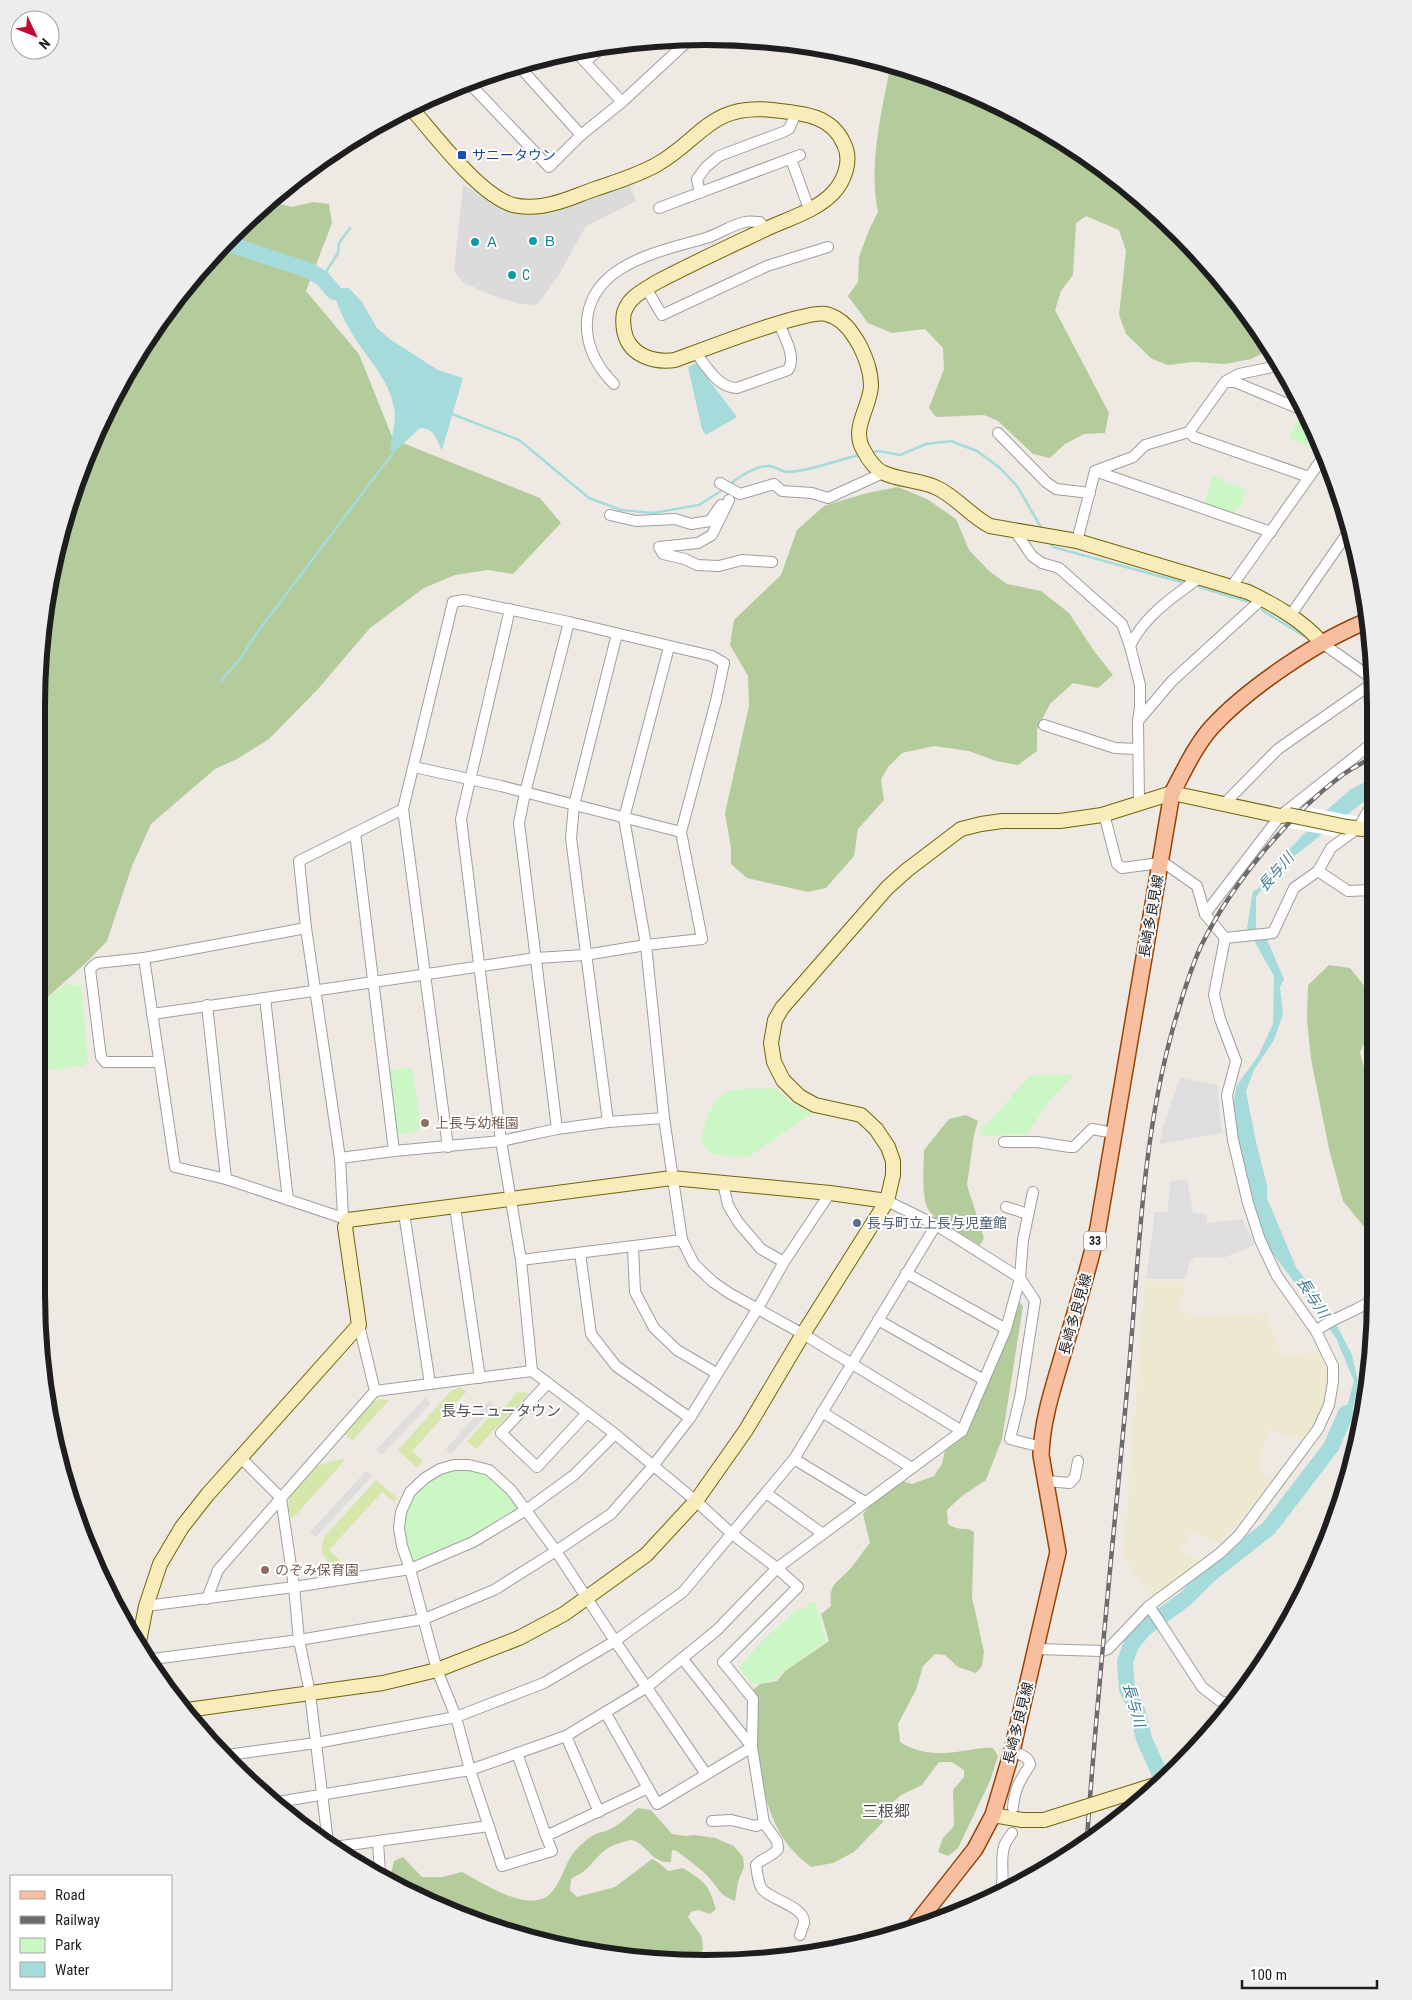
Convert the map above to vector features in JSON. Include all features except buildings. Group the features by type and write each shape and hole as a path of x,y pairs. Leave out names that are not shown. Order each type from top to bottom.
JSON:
{"main road":[{"name":"長崎多良見線","path":"920,1919 975,1849 993,1815 1012,1752 1037,1649 1058,1552 1046,1481 1042,1439 1052,1390 1088,1269 1098,1228 1172,793 1196,749 1211,728 1234,706 1264,682 1322,643 1361,624"}],"street":[{"path":"473,88 549,167 581,135 622,102 683,46"},
{"path":"585,62 593,55"},
{"path":"581,57 622,102"},
{"path":"524,71 581,135"},
{"path":"415,113 481,186 514,205 534,207 550,205 633,176 657,165 718,117 737,110 770,109 821,118 835,129 844,144 847,155 847,168 842,181 825,200 809,209 664,278 631,299 625,309 623,323 625,338 633,349 646,358 661,362 674,360 779,324 825,313 844,322 856,339 869,364 871,386 869,400 859,425 860,440 866,454 883,473 934,486 950,494 979,520 990,526 1077,541 1199,578 1232,586 1262,599 1310,629 1322,643 1366,676"},
{"path":"700,192 697,180 706,167 719,156 789,129 796,113"},
{"path":"659,208 795,157 809,209"},
{"path":"614,384 598,366 588,342 587,325 590,304 606,280 620,268 637,259 709,237 745,222 760,222 765,230"},
{"path":"646,288 662,316 767,266 828,247"},
{"path":"696,352 719,382 728,388 737,388 788,370 792,364 792,358 779,324"},
{"path":"1095,471 1133,457 1145,445 1189,432 1225,382 1239,374 1273,367"},
{"path":"1225,382 1234,382 1295,407"},
{"path":"1189,432 1194,437 1309,477"},
{"path":"998,433 1046,482 1056,489 1090,493"},
{"path":"1232,586 1320,461"},
{"path":"1077,541 1095,471"},
{"path":"1095,471 1271,532"},
{"path":"772,562 742,560 719,566 697,565 685,559 663,554 659,547 698,544 712,535 729,500 736,492 774,484 782,490 812,493 828,498 883,473"},
{"path":"721,483 736,492"},
{"path":"610,515 636,521 675,519 691,524 710,522 720,505 729,500"},
{"path":"1016,531 1032,556 1042,563 1059,568 1122,624 1140,685 1138,722 1139,802"},
{"path":"1290,616 1345,537"},
{"path":"1130,646 1150,616 1199,578"},
{"path":"1138,722 1172,682 1262,599"},
{"path":"152,1014 207,1005 316,991 426,975 480,968 536,958 585,955 646,945 702,940 681,832 716,701 724,663 712,656 510,609 464,600 453,602 403,809 426,975 448,1146"},
{"path":"510,609 461,820 501,1141 521,1260 532,1372"},
{"path":"557,1130 519,823 569,622"},
{"path":"608,1122 571,838 574,804 617,634"},
{"path":"669,646 624,818 646,945 664,1118 682,1240 694,1264 713,1282 729,1293 803,1334 962,1431"},
{"path":"1225,803 1278,749 1366,682"},
{"path":"1044,726 1115,748 1138,749"},
{"path":"1205,914 1284,815 1367,747"},
{"path":"414,767 574,804 681,832"},
{"path":"193,1709 383,1684 437,1670 519,1638 564,1614 646,1555 696,1501 746,1430 803,1334 887,1201 893,1175 893,1161 882,1137 861,1116 815,1105 799,1096 783,1080 774,1062 771,1043 775,1020 782,1008 887,888 943,841 961,829 981,824 1002,821 1060,821 1104,814 1172,793 1359,829"},
{"path":"375,1391 359,1325 345,1227 340,1158 306,928 299,861 403,809"},
{"path":"1226,938 1273,933 1294,888 1318,871 1331,848 1359,829 1367,813"},
{"path":"1104,814 1117,864 1122,868 1160,862 1197,886 1205,914 1226,938"},
{"path":"355,833 375,983 394,1150"},
{"path":"1318,871 1348,891 1367,890"},
{"path":"158,1062 105,1062 101,1057 90,969 97,963 144,958 306,928"},
{"path":"1037,1649 1102,1651 1117,1641 1131,1624 1219,1554 1239,1535 1318,1430 1330,1405 1333,1366 1318,1330 1278,1276 1260,1240 1248,1202 1233,1140 1227,1095 1236,1061 1220,1019 1214,995 1226,938"},
{"path":"144,958 175,1167 226,1179 345,1219 455,1207 672,1178 830,1193 887,1201 936,1225 1020,1278 1034,1301 1020,1398 1010,1440 1042,1447"},
{"path":"264,998 288,1200"},
{"path":"207,1005 226,1179"},
{"path":"340,1158 394,1150 501,1141 608,1122 664,1118"},
{"path":"1004,1142 1036,1142 1070,1147 1074,1146 1092,1129 1114,1133"},
{"path":"723,1183 728,1205 738,1222 761,1249 784,1262"},
{"path":"283,1801 470,1770 566,1736 647,1687 717,1630 777,1568 962,1431 1006,1329 1020,1278 1023,1240 1033,1192"},
{"path":"155,1659 299,1640 424,1619 494,1590 611,1514 654,1466 690,1418 784,1262 830,1193"},
{"path":"455,1207 480,1378"},
{"path":"1006,1207 1028,1214"},
{"path":"404,1213 430,1384"},
{"path":"232,1754 316,1743 456,1717 544,1683 615,1641 683,1592 794,1459 936,1225"},
{"path":"521,1260 633,1248 682,1240"},
{"path":"633,1248 635,1292 654,1328 678,1350 716,1373"},
{"path":"580,1253 592,1334 616,1366 690,1418"},
{"path":"906,1273 1006,1329"},
{"path":"1318,1330 1341,1316 1360,1309 1367,1304"},
{"path":"878,1320 984,1380"},
{"path":"140,1635 146,1606 160,1564 171,1543 192,1514 356,1331 359,1325"},
{"path":"207,1599 218,1570 375,1391 532,1372 615,1434 696,1501 732,1534 777,1568 798,1587 723,1662 753,1699 752,1747 764,1823 777,1841 778,1850 775,1854 756,1865 761,1888 772,1897 790,1905 802,1916 804,1922 800,1935"},
{"path":"548,1383 501,1433 537,1467 587,1413"},
{"path":"822,1412 912,1468"},
{"path":"146,1606 294,1588 410,1569 473,1542 526,1510 574,1476 615,1434"},
{"path":"241,1458 281,1498 294,1588 299,1640 310,1693 327,1835"},
{"path":"794,1459 865,1502"},
{"path":"1046,1481 1070,1483 1075,1477 1078,1461"},
{"path":"517,1753 552,1851 502,1866 470,1770 456,1717 437,1670 402,1546 399,1528 401,1512 410,1492 440,1469 454,1465 469,1465 489,1470 511,1490 556,1551 706,1774"},
{"path":"766,1493 823,1534"},
{"path":"1151,1608 1202,1687 1220,1701 1225,1702"},
{"path":"682,1658 752,1747"},
{"path":"605,1712 657,1804 752,1747"},
{"path":"566,1736 599,1812"},
{"path":"1012,1752 1026,1757 1029,1760 1030,1766 1016,1789 1013,1808"},
{"path":"546,1836 648,1788"},
{"path":"993,1815 1022,1820 1044,1820 1145,1788"},
{"path":"712,1821 731,1820 756,1826 764,1823"},
{"path":"342,1846 490,1826"},
{"path":"1002,1885 1004,1878 1002,1857 1004,1845 1012,1833"},
{"path":"378,1842 380,1869"}],"shaded area":[{"path":"629,183 636,201 586,226 557,278 537,305 520,304 496,297 462,282 454,271 463,185 515,210"},
{"path":"1180,1078 1218,1085 1220,1121 1223,1133 1160,1144 1163,1127"},
{"path":"1187,1180 1193,1213 1206,1214 1207,1223 1242,1219 1255,1245 1223,1258 1195,1257 1189,1263 1185,1279 1146,1279 1155,1212 1167,1212 1171,1181"},
{"path":"1145,1281 1180,1281 1187,1287 1178,1308 1193,1317 1266,1313 1282,1355 1322,1353 1327,1372 1328,1387 1324,1404 1306,1442 1269,1430 1261,1456 1261,1467 1262,1471 1273,1481 1237,1525 1217,1544 1191,1531 1180,1551 1201,1561 1152,1599 1123,1557"},
{"path":"425,1398 431,1403 382,1455 376,1450"},
{"path":"489,1401 495,1406 451,1454 446,1449"},
{"path":"366,1471 372,1476 316,1537 310,1532"}],"green space":[{"path":"889,72 959,95 998,113 1073,156 1142,209 1173,239 1203,270 1256,339 1264,352 1251,359 1225,364 1193,362 1168,365 1152,359 1126,334 1119,315 1126,251 1119,230 1086,216 1076,223 1073,275 1061,291 1055,310 1109,413 1105,433 1084,434 1065,444 1050,458 1033,454 998,421 984,415 936,417 929,408 944,369 943,348 925,329 892,333 868,323 848,296 858,282 859,257 878,212 875,195 875,157"},
{"path":"314,202 329,204 332,223 306,291 359,354 393,439 540,498 561,523 513,574 488,570 455,575 424,588 370,628 318,689 269,739 237,759 215,769 151,824 132,866 107,941 45,1000 46,663 58,577 80,494 95,453 134,375 156,339 209,270 278,203 291,207"},
{"path":"1300,416 1315,450 1289,438"},
{"path":"1213,476 1246,490 1242,503 1235,513 1204,504"},
{"path":"898,487 927,499 956,519 969,550 989,571 1007,584 1041,591 1069,613 1094,651 1113,675 1098,688 1073,683 1050,704 1037,729 1037,751 1018,765 996,761 969,751 934,746 902,753 889,766 881,779 884,800 858,829 854,856 826,888 808,892 747,878 731,864 731,848 725,813 749,706 748,676 730,645 734,620 781,575 797,530 824,506 867,493"},
{"path":"1329,965 1350,968 1367,989 1367,1037 1360,1052 1367,1081 1367,1230 1343,1201 1329,1149 1311,1059 1307,1020 1308,985"},
{"path":"66,984 81,986 88,1061 83,1066 50,1070 45,1065 45,1000"},
{"path":"412,1068 421,1127 417,1128 417,1132 395,1135 388,1070"},
{"path":"1031,1075 1073,1075 1045,1106 1028,1134 979,1136 981,1130"},
{"path":"776,1088 792,1103 812,1113 750,1156 736,1157 711,1154 701,1142 709,1113 717,1100 732,1090"},
{"path":"966,1115 978,1121 974,1135 967,1185 984,1238 980,1245 937,1219 928,1209 924,1196 924,1150 949,1119"},
{"path":"1017,1300 1023,1306 1002,1439 986,1480 962,1496 947,1510 948,1524 974,1532 972,1597 984,1652 982,1666 976,1673 958,1667 945,1655 935,1654 923,1666 916,1690 898,1724 900,1742 922,1751 946,1753 993,1748 998,1756 990,1781 958,1848 948,1856 938,1852 943,1838 954,1826 953,1790 964,1777 964,1770 952,1762 939,1762 922,1785 901,1795 886,1808 883,1822 854,1852 833,1863 811,1867 790,1847 776,1826 771,1814 756,1754 757,1711 753,1690 760,1684 777,1681 785,1671 829,1641 821,1614 831,1606 831,1593 834,1585 850,1569 870,1543 863,1514 870,1506 902,1481 912,1484 934,1476 942,1464 945,1451 954,1443"},
{"path":"461,1387 466,1392 412,1451 423,1461 417,1468 398,1450 451,1391"},
{"path":"516,1392 529,1393 476,1449 467,1441 499,1406 504,1409"},
{"path":"379,1399 389,1400 352,1441 343,1432 369,1403"},
{"path":"346,1459 292,1519 288,1508 290,1496 313,1468 331,1461"},
{"path":"454,1469 476,1472 491,1478 503,1488 517,1505 515,1512 445,1550 413,1563 403,1537 406,1506 415,1492 428,1479"},
{"path":"376,1480 397,1498 394,1502 382,1492 329,1550 348,1568 341,1576 331,1567 321,1551 324,1537"},
{"path":"810,1602 815,1602 826,1641 770,1682 751,1683 739,1667 760,1643 796,1610 804,1609"},
{"path":"638,1808 651,1810 672,1834 715,1838 734,1846 743,1857 744,1867 738,1882 735,1901 723,1894 703,1872 677,1851 672,1850 671,1862 664,1862 631,1840 611,1846 583,1872 571,1879 570,1890 577,1897 615,1887 652,1859 668,1871 683,1868 705,1884 716,1909 710,1914 698,1910 691,1912 688,1917 702,1937 703,1949 699,1955 663,1954 620,1949 535,1932 453,1905 391,1875 394,1861 403,1857 422,1877 442,1877 462,1872 506,1895 530,1901 541,1899 550,1894 554,1889 571,1856 582,1844 593,1835 607,1831"}],"water":[{"path":"338,288 349,288 362,302 377,328 391,340 438,370 463,378 442,450 432,432 420,428 393,453 390,450 395,419 392,400 382,377 342,315 334,292"},
{"path":"696,363 737,417 706,435 702,429 688,367"},
{"path":"1367,781 1367,799 1279,868 1256,897 1256,929 1265,935 1284,979 1280,987 1283,1014 1274,1040 1254,1070 1246,1091 1267,1185 1267,1198 1296,1267 1331,1314 1352,1355 1358,1381 1355,1400 1351,1415 1335,1435 1348,1403 1354,1381 1336,1338 1268,1247 1248,1190 1232,1108 1237,1085 1258,1056 1273,1024 1274,976 1247,928 1253,891 1258,889 1274,865 1328,809 1351,789"}],"pier":[{"path":"1299,805 1358,817 1339,837 1278,826"}],"waterway":[{"path":"322,278 338,253 339,243 350,228"},
{"path":"233,245 308,270 322,278 334,292"},
{"path":"452,414 519,440 589,498 621,510 653,513 699,505 724,489"},
{"path":"870,453 878,451 900,455 926,444 951,441 977,451 1000,468 1017,486 1042,529"},
{"path":"221,681 240,659 259,630 393,453"},
{"path":"729,485 759,467 770,466 786,472 797,471 815,468 860,455"},
{"path":"1050,543 1053,547 1181,582"},
{"path":"1199,587 1249,602"},
{"path":"1262,610 1304,636"},
{"name":"長与川","path":"1160,1774 1144,1739 1138,1713 1127,1689 1125,1662 1131,1645 1144,1629 1185,1599 1208,1576 1269,1528 1331,1447 1346,1413"}],"railway":[{"path":"1087,1833 1143,1197 1154,1112 1173,1028 1189,976 1201,946 1213,923 1244,876 1301,811 1341,776 1367,760"}],"place":[{"name":"サニータウン","path":"462,155"},
{"name":"Ｂ","path":"533,241"},
{"name":"Ａ","path":"475,242"},
{"name":"C","path":"512,275"},
{"name":"上長与幼稚園","path":"425,1123"},
{"name":"長与町立上長与児童館","path":"857,1223"},
{"name":"のぞみ保育園","path":"265,1570"}],"district":[{"name":"長与ニュータウン","path":"501,1411"},
{"name":"三根郷","path":"886,1811"}]}
